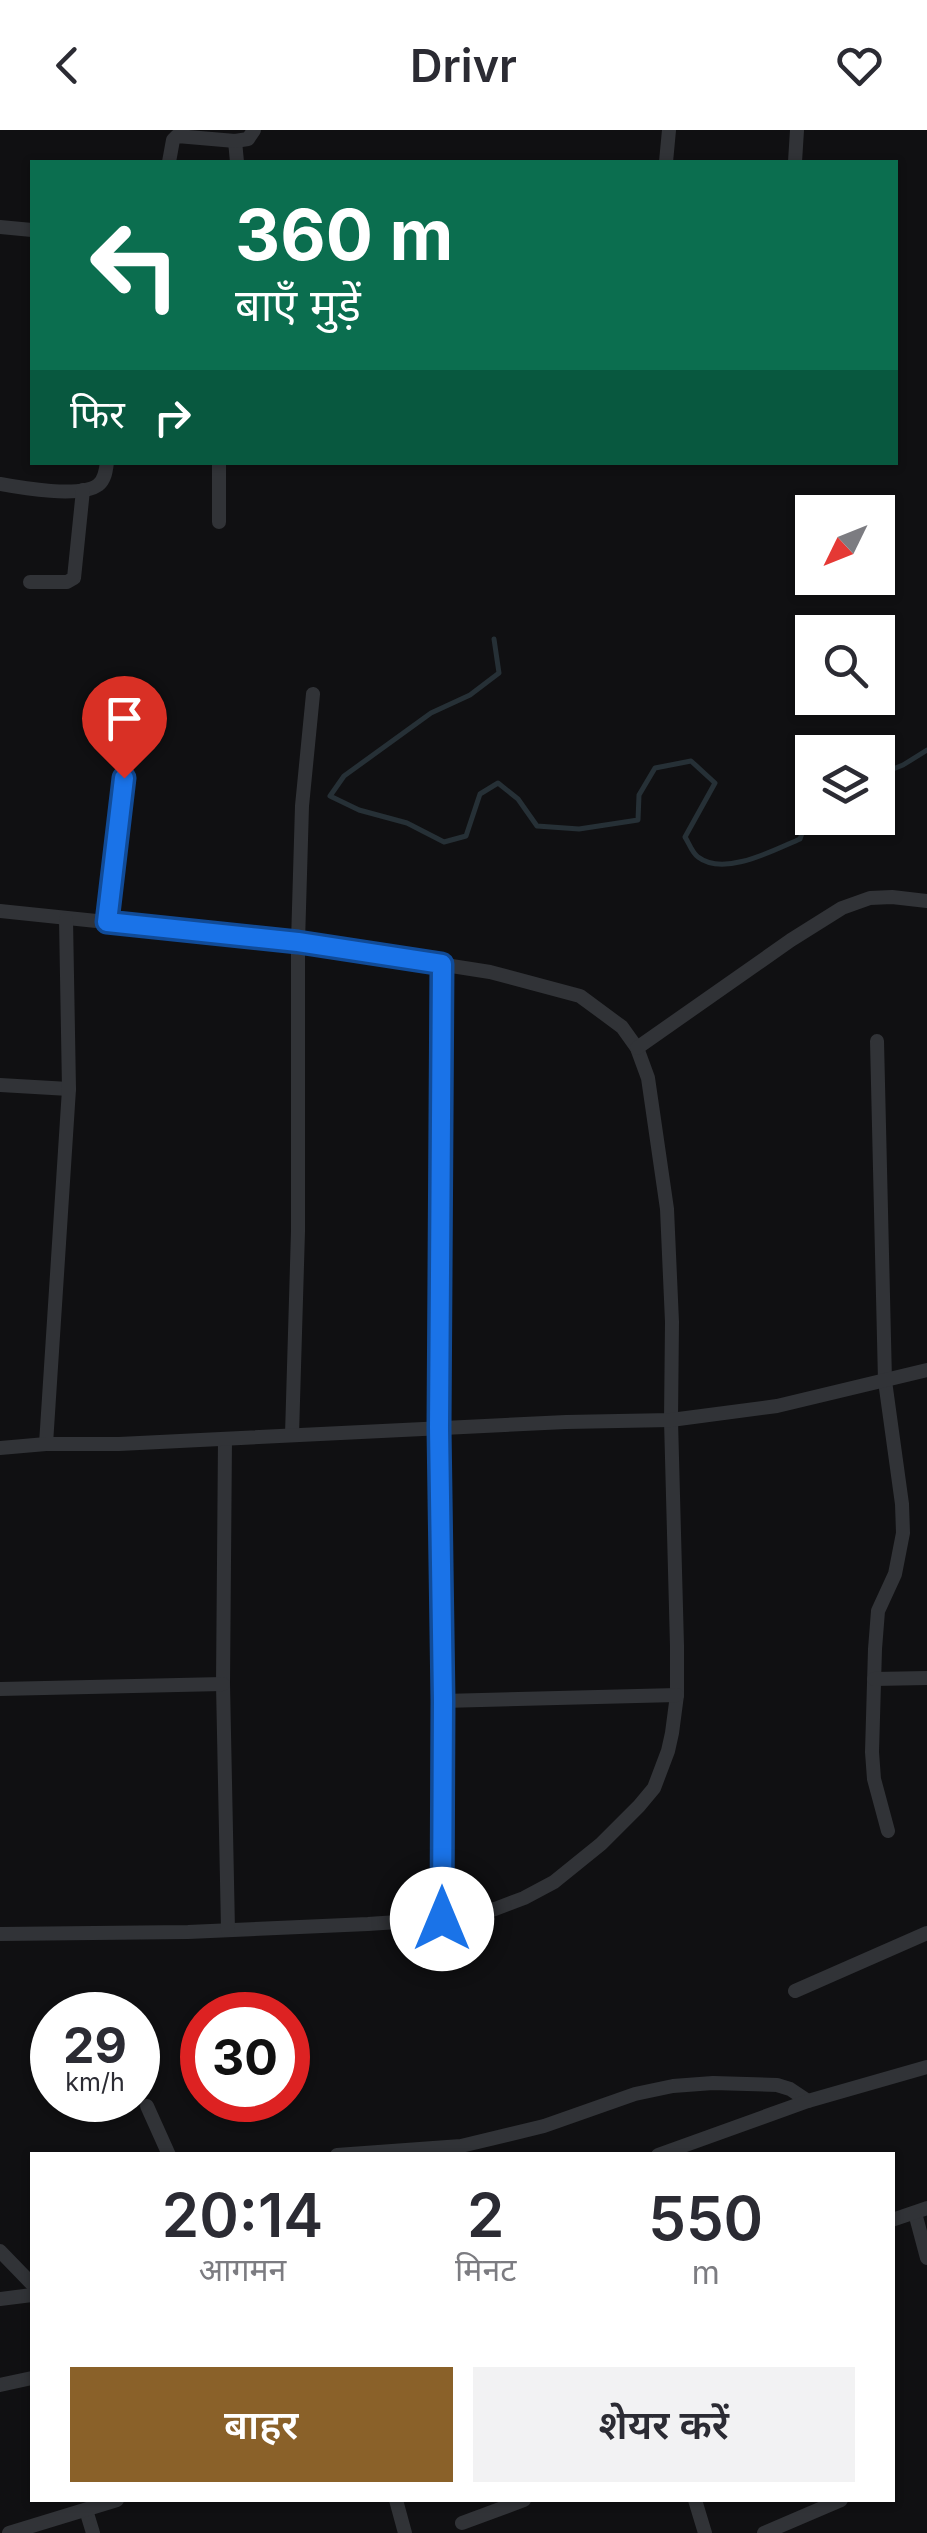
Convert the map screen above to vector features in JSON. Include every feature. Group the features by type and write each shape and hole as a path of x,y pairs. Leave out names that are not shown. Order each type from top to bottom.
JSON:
{"street":[{"path":"170,160 177,136 235,141 248,139 254,130"},
{"path":"666,160 668,130"},
{"path":"794,160 797,130"},
{"path":"235,141 237,160"},
{"path":"0,227 30,230"},
{"path":"0,484 40,490 83,490 101,483 107,465"},
{"path":"218,522 219,465"},
{"path":"30,582 67,582 74,578 83,490"},
{"path":"292,1435 298,1231 298,942 302,806 313,694"},
{"path":"107,922 128,741"},
{"path":"637,1048 842,908 870,898 927,901"},
{"path":"0,912 298,942 490,972 580,996 622,1027 637,1048 650,1091 667,1208 677,1695 668,1750 654,1788 639,1806 602,1844 554,1882 495,1909 442,1919 228,1930 0,1934"},
{"path":"46,1444 69,1090 66,919"},
{"path":"442,964 442,1919"},
{"path":"877,1042 886,1381 903,1532 895,1574 878,1612 874,1679 872,1766 888,1831"},
{"path":"0,1085 69,1090"},
{"path":"0,1448 671,1420 777,1406 927,1370"},
{"path":"225,1439 223,1684 228,1930"},
{"path":"874,1679 927,1678"},
{"path":"0,1688 223,1684"},
{"path":"443,1701 677,1695"},
{"path":"795,1991 927,1933"},
{"path":"666,2152 808,2102 927,2067"},
{"path":"378,2152 461,2146 544,2126 635,2094 692,2084 777,2085 808,2102"},
{"path":"154,2122 168,2152"},
{"path":"895,2219 921,2210 927,2258"},
{"path":"0,2251 30,2282"},
{"path":"0,2299 30,2294"},
{"path":"0,2385 30,2383"},
{"path":"64,2502 68,2516"},
{"path":"9,2533 112,2502"},
{"path":"397,2502 405,2533"},
{"path":"462,2523 519,2502"},
{"path":"695,2502 706,2533"},
{"path":"764,2533 836,2502"},
{"path":"86,2510 93,2533"}],"waterway":[{"path":"494,639 499,673 470,695 431,713 344,776 330,796 359,810 407,823 444,842 466,836 480,794 498,783 518,799 537,826 579,829 638,820 639,795 655,768 691,761 715,783 685,837 698,857 721,864 735,863 763,855 801,835"},
{"path":"895,768 927,750"}],"route":[{"path":"124,778 107,922 298,942 442,964 442,1919"}]}
